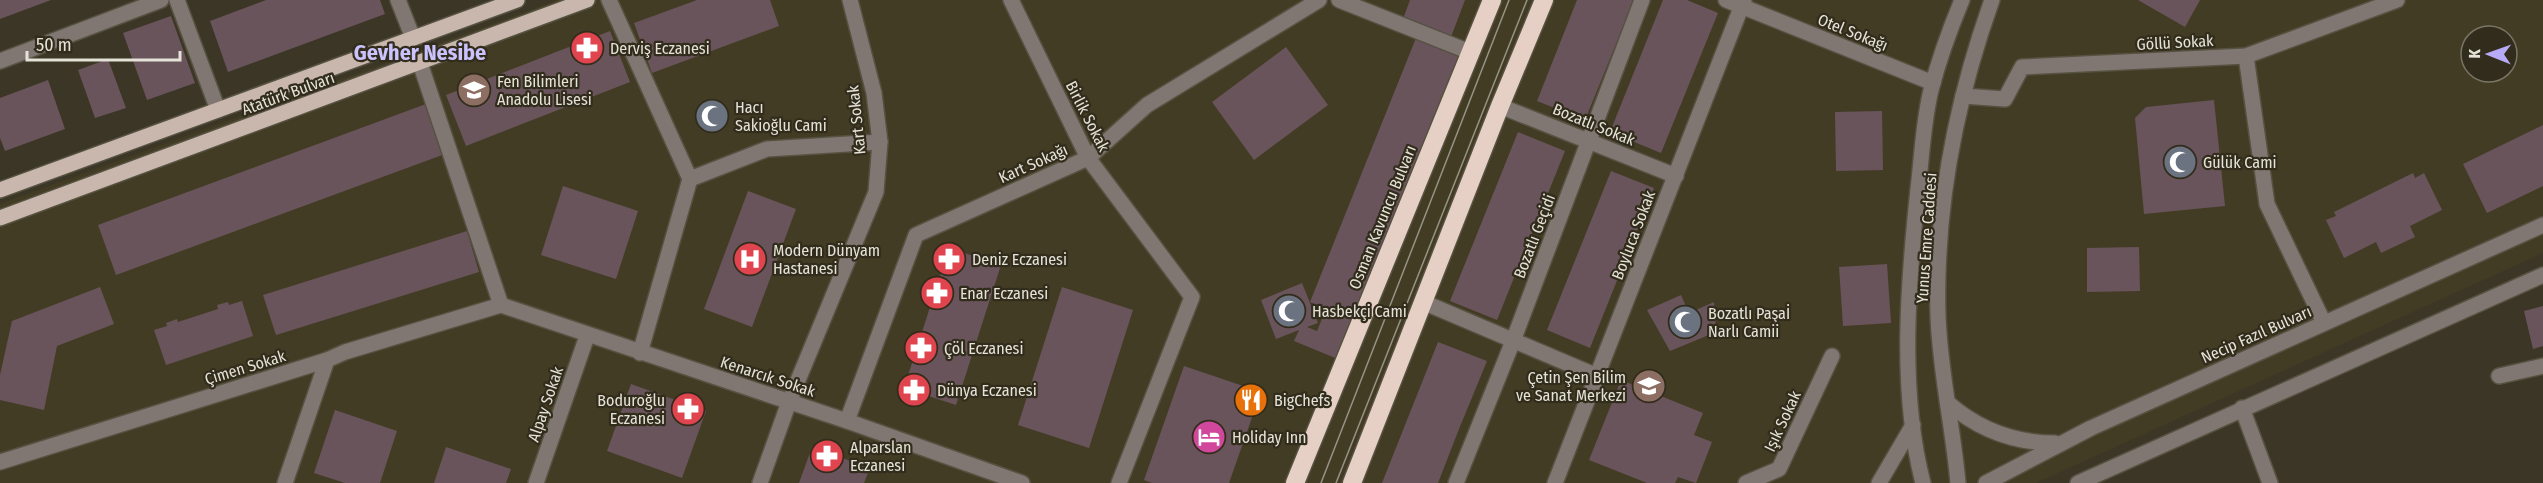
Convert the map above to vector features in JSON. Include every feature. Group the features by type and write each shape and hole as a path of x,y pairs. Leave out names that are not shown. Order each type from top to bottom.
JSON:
{"highway":[{"name":"Osman Kavuncu Bulvarı","path":"1295,483 1492,0"},
{"path":"1352,483 1544,0"}],"main road":[{"name":"Atatürk Bulvarı","path":"0,190 516,0"},
{"name":"Atatürk Bulvarı","path":"0,218 587,0"}],"street":[{"path":"0,61 161,0"},
{"path":"177,0 218,110"},
{"path":"399,0 413,38"},
{"path":"609,0 690,179 640,353"},
{"name":"Kart Sokak","path":"760,483 789,402 876,192 880,142 874,93 850,0"},
{"name":"Birlik Sokak","path":"1011,0 1088,158 1192,297 1119,483"},
{"name":"Kart Sokağı","path":"848,421 916,235 1088,158 1147,105 1319,0"},
{"path":"1339,0 1470,52"},
{"name":"Bozatlı Geçidi","path":"1456,483 1514,341 1642,0"},
{"name":"Otel Sokağı","path":"1726,0 1742,3 1933,83"},
{"name":"Yunus Emre Caddesi","path":"1923,483 1913,425 1910,365 1911,275 1921,152 1933,83 1947,37 1962,0"},
{"name":"Yunus Emre Caddesi","path":"1958,483 1941,349 1938,273 1945,187 1964,96 1992,0"},
{"name":"Göllü Sokak","path":"1964,96 2005,99 2022,67 2246,56 2397,0"},
{"name":"Boyluca Sokak","path":"1556,483 1742,3"},
{"path":"2246,56 2267,204 2324,323"},
{"path":"420,63 501,305"},
{"name":"Bozatlı Sokak","path":"1500,106 1676,176"},
{"path":"690,179 767,149 880,142"},
{"name":"Necip Fazıl Bulvarı","path":"1986,483 2058,443 2543,225"},
{"path":"2078,483 2543,275"},
{"path":"1423,302 1597,376"},
{"name":"Kenarcık Sokak","path":"501,305 587,336 848,421 1022,483"},
{"name":"Çimen Sokak","path":"0,462 501,305"},
{"name":"Alpay Sokak","path":"536,483 587,336"},
{"name":"Işık Sokak","path":"1746,483 1779,470 1832,356"},
{"path":"285,483 327,360"},
{"path":"2499,376 2543,366"},
{"path":"1948,403 1975,424 2007,438 2058,443"},
{"path":"2242,408 2270,483"},
{"path":"1879,483 1913,425"}],"shaded area":[{"path":"557,0 2543,0 2543,253 2036,483 0,483 0,204"}],"building":[{"path":"0,0 51,0 0,19"},
{"path":"266,0 380,0 385,14 228,72 210,21"},
{"path":"697,0 770,0 779,26 652,73 634,23"},
{"path":"1410,0 1465,0 1451,37 1403,19"},
{"path":"1577,0 1634,0 1585,120 1537,101"},
{"path":"1663,0 1687,0 1718,13 1661,153 1610,132"},
{"path":"2138,0 2200,0 2185,27"},
{"path":"171,16 195,83 147,100 123,33"},
{"path":"610,31 630,82 466,146 446,95"},
{"path":"1416,38 1462,57 1340,360 1294,341 1299,330 1276,339 1261,300 1302,283 1318,323 1307,327 1317,331 1326,309 1310,302"},
{"path":"1286,47 1328,105 1254,160 1212,102"},
{"path":"108,59 126,108 95,118 78,70"},
{"path":"48,80 65,129 5,151 0,138 0,98"},
{"name":"Gülük Cami","path":"2214,100 2225,206 2144,214 2135,118 2146,107"},
{"path":"426,104 445,154 116,275 98,225"},
{"name":"Hacı Sakioğlu Cami","path":"724,104 725,127 699,128 698,106"},
{"path":"1882,111 1883,170 1836,171 1835,112"},
{"path":"2543,125 2543,186 2487,213 2463,164"},
{"path":"1518,132 1565,151 1497,320 1450,301"},
{"path":"1611,171 1654,188 1590,348 1547,330"},
{"path":"2413,173 2415,178 2424,173 2442,210 2410,226 2415,237 2381,253 2376,242 2344,258 2326,220 2336,216 2334,212"},
{"path":"563,186 638,211 616,279 541,255"},
{"name":"Modern Dünyam Hastanesi","path":"748,191 796,209 752,327 704,309"},
{"path":"467,231 479,272 276,335 263,295"},
{"path":"2139,247 2140,291 2087,292 2087,248"},
{"path":"949,248 1001,265 956,405 904,388"},
{"path":"1887,264 1891,323 1843,326 1839,267"},
{"path":"100,287 114,324 57,346 44,410 0,400 0,375 12,321"},
{"path":"1062,287 1133,310 1089,448 1018,425"},
{"name":"Bozatlı Paşaİ Narlı Camii","path":"1681,295 1689,313 1714,302 1716,332 1670,351 1647,310"},
{"path":"242,301 253,336 166,365 154,330 167,326 166,323 177,319 178,322 218,309 217,305 228,302 229,305"},
{"path":"2543,306 2543,346 2533,349 2524,311"},
{"path":"1438,342 1487,361 1438,483 1382,483"},
{"path":"1184,366 1261,392 1229,483 1152,483 1144,480"},
{"path":"1621,380 1703,413 1694,435 1712,442 1696,483 1678,477 1675,483 1647,483 1589,460"},
{"path":"631,384 706,411 682,478 607,451"},
{"path":"335,410 397,431 380,483 345,483 314,473"},
{"path":"446,447 511,469 506,483 434,483"},
{"path":"812,447 870,468 864,483 799,483"}],"tram line":[{"path":"1321,483 1509,0"},
{"path":"1336,483 1527,0"}],"place":[{"name":"Derviş Eczanesi","path":"587,48"},
{"name":"Fen Bilimleri Anadolu Lisesi","path":"474,90"},
{"name":"Hacı Sakioğlu Cami","path":"712,116"},
{"name":"Gülük Cami","path":"2180,162"},
{"name":"Modern Dünyam Hastanesi","path":"750,259"},
{"name":"Deniz Eczanesi","path":"949,259"},
{"name":"Enar Eczanesi","path":"937,293"},
{"name":"Hasbekçi Cami","path":"1289,311"},
{"name":"Bozatlı Paşaİ Narlı Camii","path":"1685,322"},
{"name":"Çöl Eczanesi","path":"921,348"},
{"name":"Çetin Şen Bilim ve Sanat Merkezi","path":"1649,386"},
{"name":"Dünya Eczanesi","path":"914,390"},
{"name":"BigChefs","path":"1251,400"},
{"name":"Boduroğlu Eczanesi","path":"688,409"},
{"name":"Holiday Inn","path":"1209,437"},
{"name":"Alparslan Eczanesi","path":"827,456"}],"district":[{"name":"Gevher Nesibe","path":"420,52"}]}
